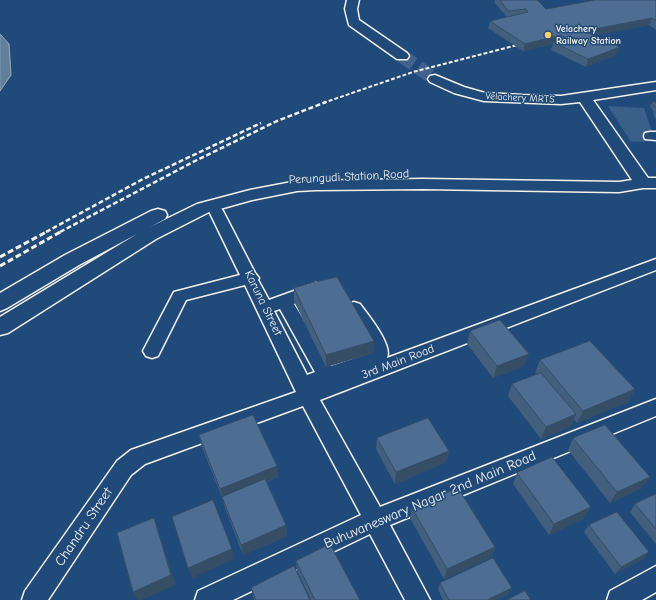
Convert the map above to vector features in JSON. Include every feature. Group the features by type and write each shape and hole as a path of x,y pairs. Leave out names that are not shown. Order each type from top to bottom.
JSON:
{"street":[{"path":"353,0 351,9 353,22 402,56"},
{"name":"Velachery MRTS","path":"435,79 460,90 484,97 561,100 656,86"},
{"path":"584,96 649,183"},
{"name":"Perungudi Station Road","path":"0,303 72,260 160,214 194,199 265,183 309,177 358,174 428,174 617,178 649,183"},
{"name":"Perungudi Station Road","path":"0,326 149,235 203,208 250,195 297,186 424,184 619,187 649,183"},
{"name":"Karuna Street","path":"216,211 251,278 305,390 418,600"},
{"name":"3rd Main Road","path":"138,457 305,390 656,264"},
{"path":"152,352 180,296 251,278"},
{"path":"265,308 317,289 339,289 378,345 380,354 378,358 327,376 305,390"},
{"path":"284,301 327,376"},
{"path":"276,330 297,324"},
{"path":"293,365 316,357"},
{"name":"Buhuvaneswary Nagar 2nd Main Road","path":"207,600 375,520 656,407"},
{"name":"Chandru Street","path":"34,600 124,468 138,457"},
{"path":"619,600 656,578"}],"shaded area":[{"path":"0,34 9,44 11,75 0,91"},
{"path":"608,106 644,108 655,141 631,142"}],"building":[{"name":"Velachery Railway Station","path":"500,0 537,0 546,9 595,0 656,0 656,21 652,18 584,31 620,47 588,59 553,42 566,38 561,35 525,44 490,21 528,12 526,9 509,11"},
{"path":"652,102 656,102 656,107 655,107"},
{"path":"337,277 374,341 326,355 294,288"},
{"path":"500,320 529,354 497,366 470,331"},
{"path":"590,341 635,389 583,411 540,360"},
{"path":"541,373 576,414 546,427 512,384"},
{"path":"253,415 277,466 220,489 199,435"},
{"path":"428,418 449,451 396,472 377,438"},
{"path":"605,425 650,477 617,492 573,438"},
{"path":"552,457 591,507 554,524 517,473"},
{"path":"265,479 286,525 241,545 222,497"},
{"path":"458,488 495,547 447,569 412,508"},
{"path":"656,494 656,529 635,504"},
{"path":"213,500 232,549 188,568 172,517"},
{"path":"617,512 649,552 621,567 589,525"},
{"path":"154,518 171,575 133,592 117,533"},
{"path":"330,544 360,600 315,600 296,561"},
{"path":"493,558 512,588 487,600 449,600 440,583"},
{"path":"294,566 310,600 256,600 251,588"},
{"path":"525,591 531,600 507,600"}],"tunnel":[{"path":"402,56 435,79"}],"railway":[{"path":"323,103 413,72 525,43"},
{"path":"60,232 197,160 277,121 326,102"},
{"path":"46,232 143,179 261,123"},
{"path":"0,257 48,231"},
{"path":"0,266 62,231"}],"place":[{"name":"Velachery Railway Station","path":"548,35"}]}
